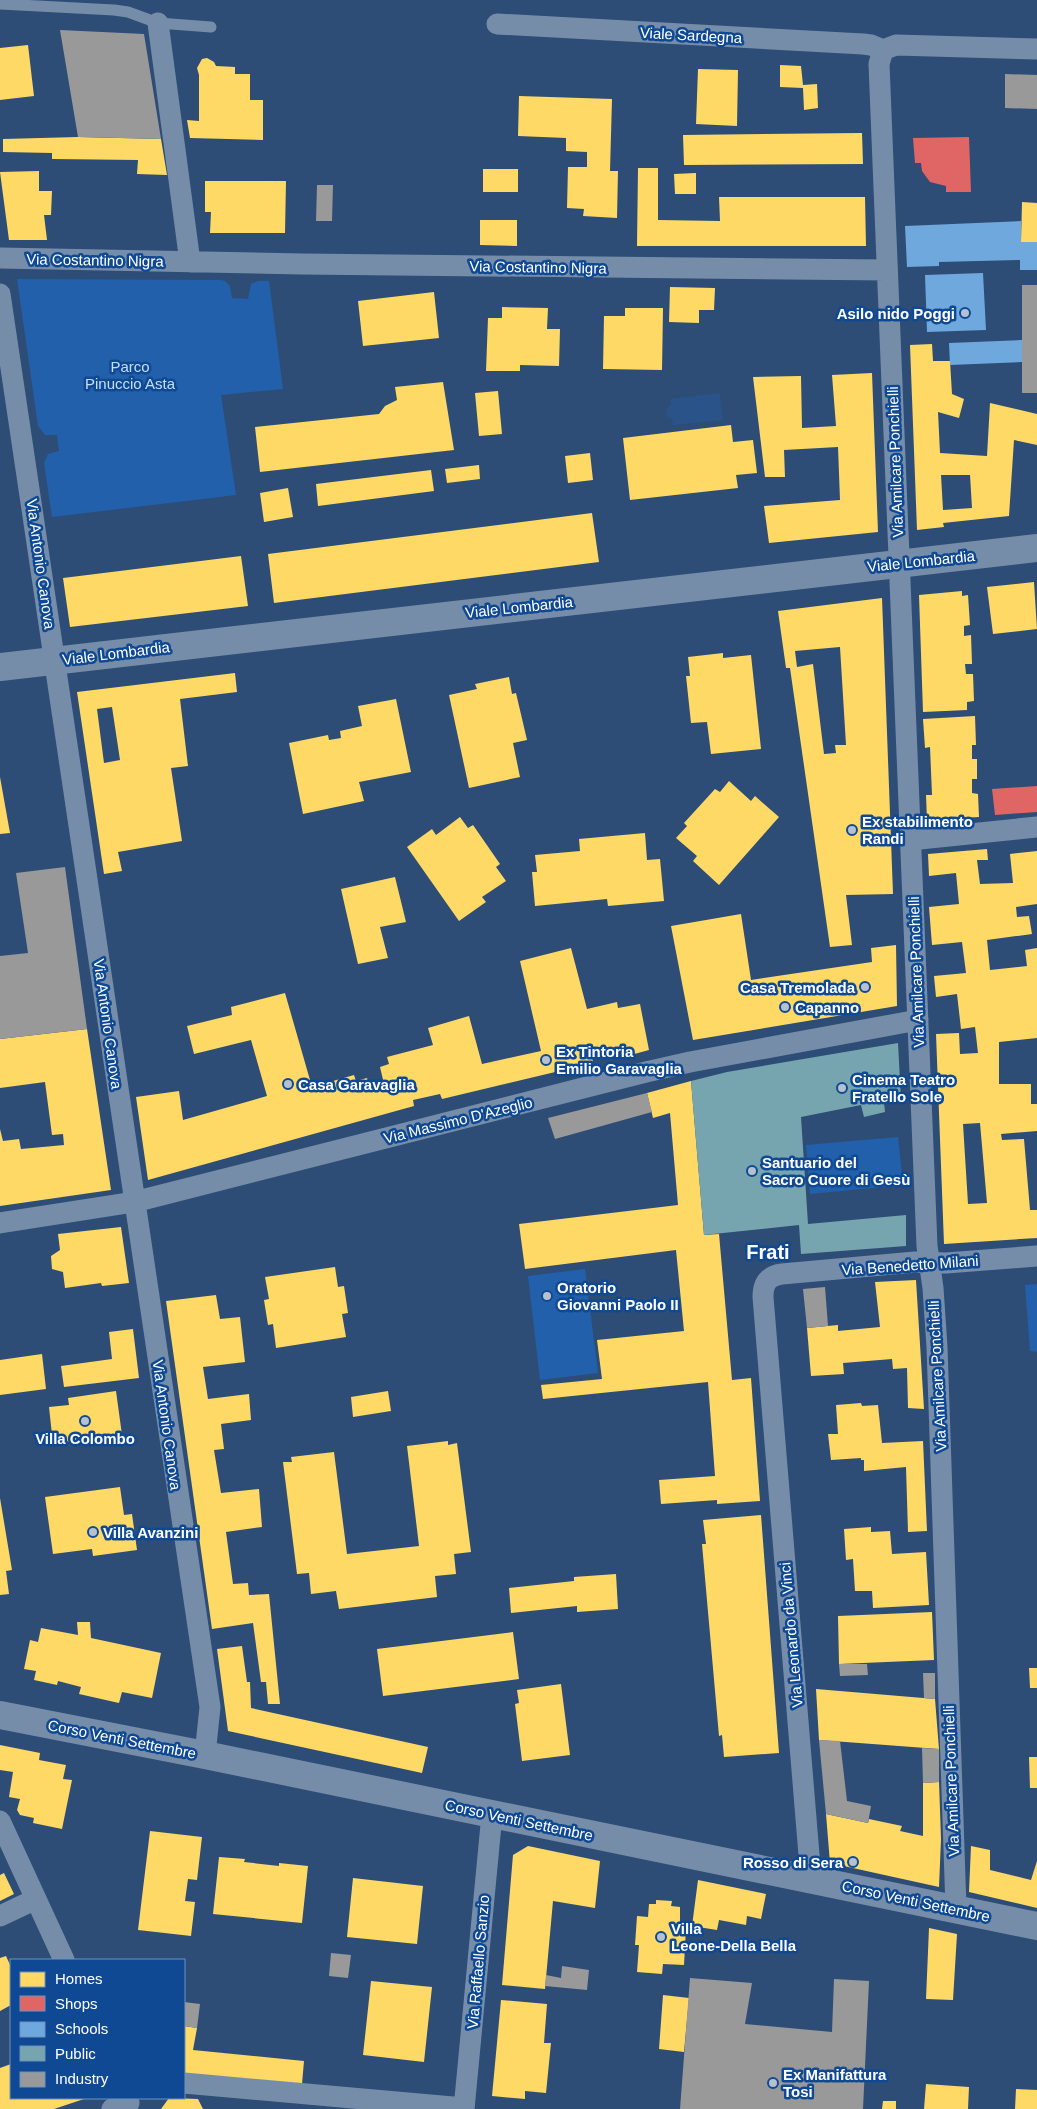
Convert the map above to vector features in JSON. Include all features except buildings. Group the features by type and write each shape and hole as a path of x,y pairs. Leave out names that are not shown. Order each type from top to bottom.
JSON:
{"street":[{"path":"158,23 190,262"},
{"name":"Viale Sardegna","path":"497,24 889,47 1037,49"},
{"name":"Via Amilcare Ponchielli","path":"889,47 880,56 878,70 926,1246 937,1347 956,1908"},
{"name":"Via Costantino Nigra","path":"0,258 887,270"},
{"name":"Via Antonio Canova","path":"0,294 210,1707 205,1755"},
{"name":"Viale Lombardia","path":"0,667 1037,548"},
{"path":"910,840 1037,827"},
{"name":"Via Massimo D'Azeglio","path":"0,1223 134,1202 646,1072 690,1062 918,1020"},
{"name":"Via Benedetto Milani","path":"782,1274 915,1262 929,1263 1037,1256"},
{"name":"Via Leonardo da Vinci","path":"782,1274 770,1278 763,1290 811,1879"},
{"name":"Corso Venti Settembre","path":"0,1715 205,1755 1037,1926"},
{"name":"Via Raffaello Sanzio","path":"464,2108 492,1814"},
{"path":"0,1821 64,1959"},
{"path":"0,1916 36,1899"},
{"path":"185,2084 464,2108"}],"lane":[{"path":"0,4 114,10 128,12 158,23 211,27"}],"green space":[{"name":"Parco Pinuccio Asta","path":"17,279 220,280 225,281 230,286 232,298 248,299 251,284 258,281 269,281 283,389 221,395 236,495 52,517 44,463 48,454 59,451 57,435 45,435 38,426"},
{"path":"898,1137 903,1185 810,1194 806,1145"},
{"path":"585,1269 598,1373 540,1380 528,1276"},
{"path":"1037,1284 1037,1352 1030,1351 1025,1285"}],"shaded area":[{"path":"720,393 723,420 673,425 672,419 666,416 667,408 671,404 670,399"}],"place":[{"name":"Asilo nido Poggi","path":"965,313"},
{"name":"Ex stabilimento Randi","path":"852,830"},
{"name":"Casa Tremolada","path":"865,987"},
{"name":"Capanno","path":"785,1007"},
{"name":"Ex Tintoria Emilio Garavaglia","path":"546,1060"},
{"name":"Casa Garavaglia","path":"288,1084"},
{"name":"Cinema Teatro Fratello Sole","path":"842,1088"},
{"name":"Santuario del Sacro Cuore di Gesù","path":"752,1171"},
{"name":"Oratorio Giovanni Paolo II","path":"547,1296"},
{"name":"Villa Colombo","path":"85,1421"},
{"name":"Villa Avanzini","path":"93,1532"},
{"name":"Rosso di Sera","path":"853,1862"},
{"name":"Villa Leone-Della Bella","path":"661,1937"},
{"name":"Ex Manifattura Tosi","path":"773,2083"}],"district":[{"name":"Frati","path":"768,1252"}]}
